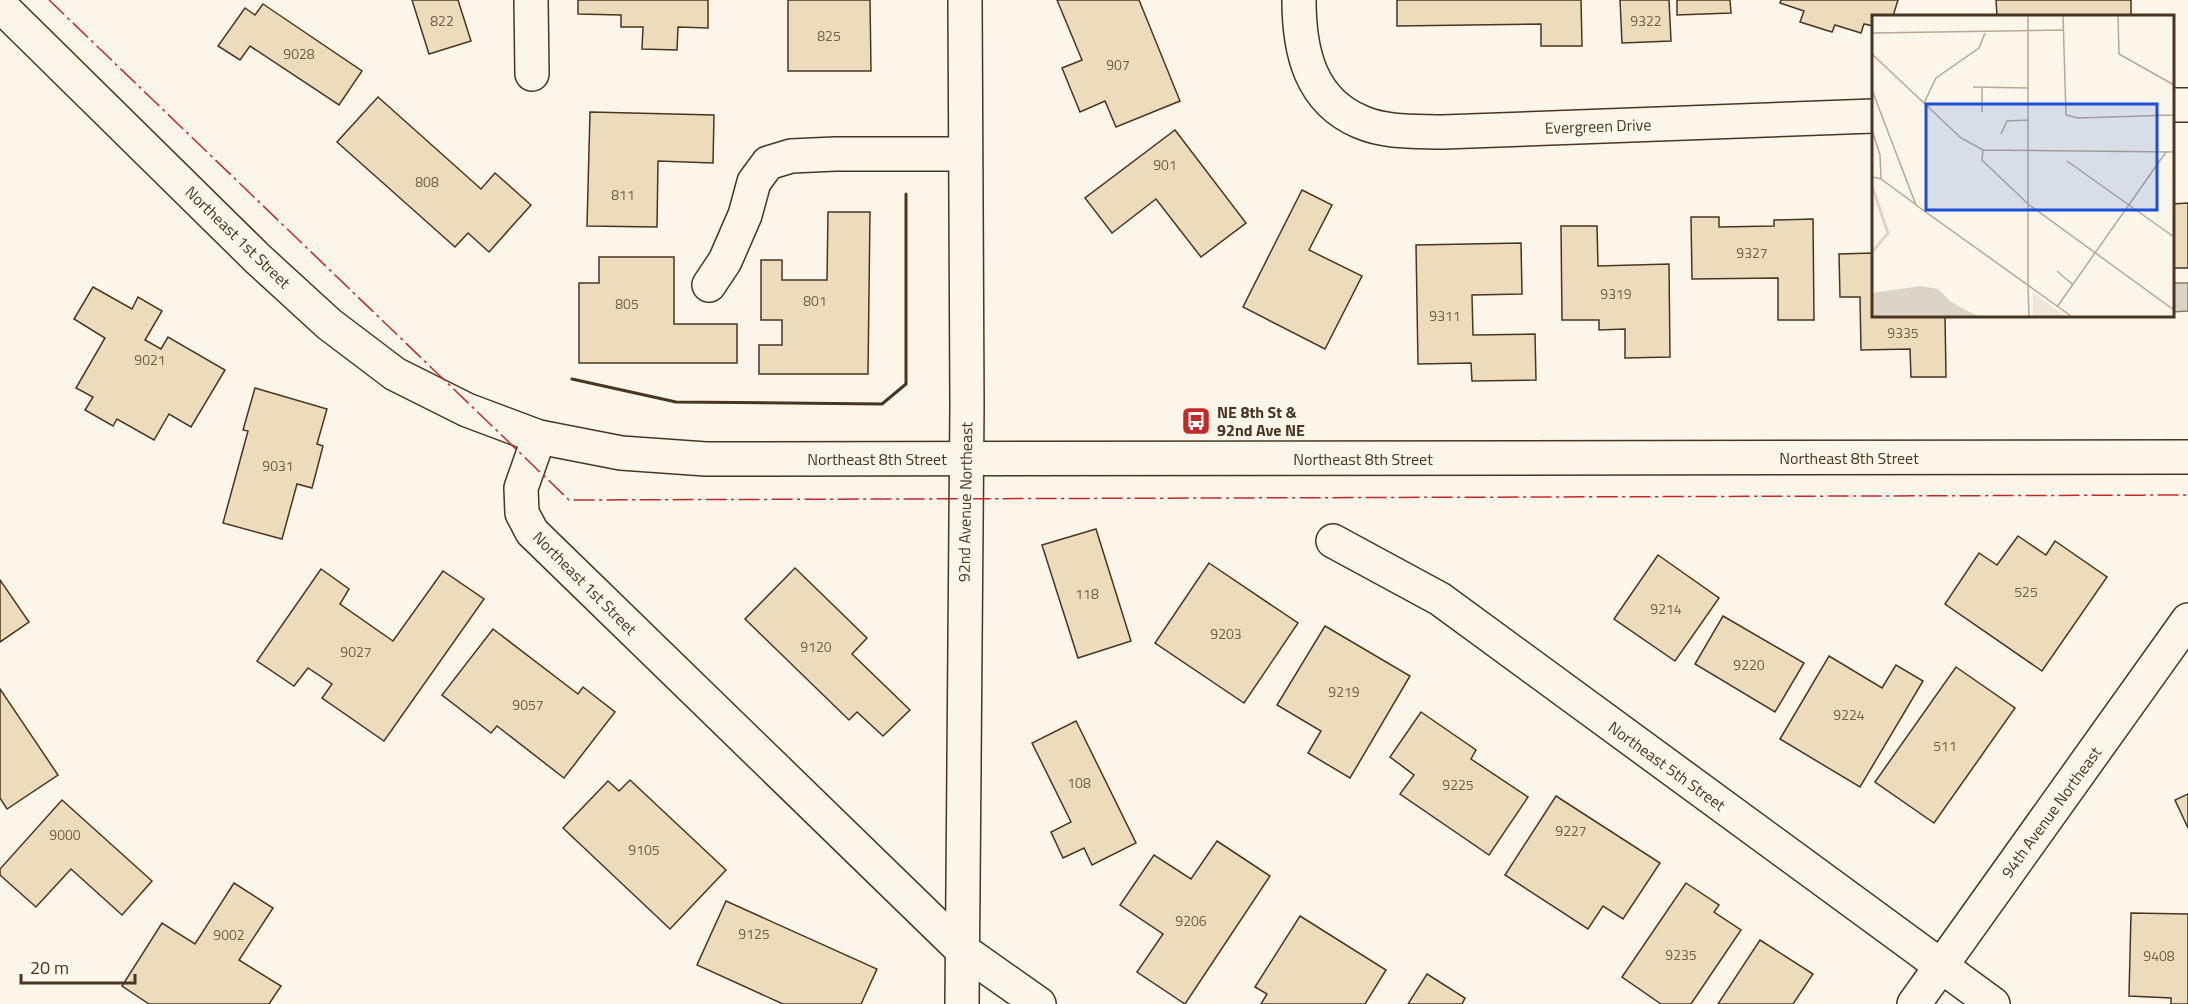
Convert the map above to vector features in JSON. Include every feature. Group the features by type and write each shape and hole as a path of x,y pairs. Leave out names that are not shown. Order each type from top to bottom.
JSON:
{"main road":[{"path":"531,0 532,74"},
{"name":"92nd Avenue Northeast","path":"962,1004 966,459 966,0"},
{"name":"Evergreen Drive","path":"1299,0 1299,27 1308,69 1330,103 1362,123 1399,131 1443,132 1872,116"},
{"name":"Northeast 1st Street","path":"0,5 258,259 329,324 394,374 467,410 539,437 521,488 522,513 532,532 961,949 1039,1004"},
{"path":"709,285 725,261 745,215 754,182 768,163 791,156 965,154"},
{"name":"Northeast 8th Street","path":"539,437 621,453 706,459 2188,457"},
{"name":"Northeast 5th Street","path":"1333,541 1440,599 1993,1004"},
{"name":"94th Avenue Northeast","path":"1914,1004 2188,620"}],"shaded area":[{"path":"2173,283 2188,283 2188,311 2173,312"}],"building":[{"path":"412,0 458,0 471,41 429,54"},
{"path":"578,0 708,0 708,28 678,27 677,50 642,49 643,27 621,27 621,15 578,14"},
{"path":"788,0 870,0 871,71 788,71"},
{"path":"1057,0 1139,0 1180,101 1116,127 1105,101 1080,112 1062,68 1082,60"},
{"path":"1397,0 1581,0 1582,46 1541,46 1541,24 1397,26"},
{"path":"1620,0 1669,0 1671,41 1622,43"},
{"path":"1677,0 1730,0 1731,13 1677,15"},
{"path":"1781,0 1898,0 1893,15 1872,15 1872,26 1864,24 1861,33 1835,25 1832,32 1800,22 1804,11 1780,3"},
{"path":"1996,0 2131,0 2131,15 1997,15"},
{"path":"263,4 362,71 339,105 250,46 240,60 218,46 245,8 255,15"},
{"path":"378,97 481,189 495,173 531,205 489,252 468,233 455,247 337,142"},
{"path":"590,112 714,115 713,163 658,161 657,227 587,226"},
{"path":"1175,130 1246,223 1201,257 1156,199 1112,233 1085,198"},
{"path":"1302,190 1332,205 1309,250 1362,276 1325,349 1243,307"},
{"path":"2188,203 2188,268 2173,268 2173,204"},
{"path":"828,212 870,212 868,374 759,374 759,345 782,345 782,320 761,320 761,260 782,260 782,280 827,280"},
{"path":"1691,217 1719,217 1719,227 1774,226 1774,220 1813,219 1814,320 1778,320 1778,278 1692,279"},
{"path":"1561,226 1597,226 1598,266 1669,264 1670,357 1625,358 1625,329 1599,330 1599,320 1562,320"},
{"path":"1521,243 1522,294 1472,295 1473,335 1535,334 1536,380 1472,381 1471,363 1418,364 1416,245"},
{"path":"1872,253 1872,316 1945,316 1946,377 1911,377 1910,349 1861,350 1860,297 1840,297 1839,254"},
{"path":"599,257 674,257 674,324 737,324 737,363 579,363 579,283 599,283"},
{"path":"93,287 132,309 138,297 162,311 145,340 161,349 168,337 225,370 191,427 169,414 154,440 117,419 113,426 85,410 93,397 76,388 105,338 74,319"},
{"path":"255,388 327,409 317,444 323,446 312,488 297,484 282,539 223,523 248,431 243,430"},
{"path":"1096,529 1131,641 1078,658 1042,545"},
{"path":"2018,536 2046,555 2055,541 2107,577 2042,671 1945,604 1979,553 1997,565"},
{"path":"1658,555 1719,598 1675,661 1614,619"},
{"path":"1209,563 1298,623 1244,703 1155,643"},
{"path":"795,568 867,638 852,654 910,710 883,736 857,712 849,720 745,619"},
{"path":"321,569 349,589 340,604 393,641 443,571 484,599 384,741 322,698 332,684 308,668 294,686 257,661"},
{"path":"0,580 29,622 0,642"},
{"path":"1723,616 1804,663 1775,712 1695,664"},
{"path":"1325,626 1410,676 1350,778 1308,753 1321,731 1277,705"},
{"path":"493,629 578,694 583,687 615,712 564,778 497,726 491,733 442,695"},
{"path":"1829,656 1882,688 1896,665 1923,681 1860,787 1780,739"},
{"path":"1956,667 2015,708 1934,823 1875,782"},
{"path":"0,689 58,775 7,809 0,798"},
{"path":"1421,712 1476,750 1471,759 1528,797 1489,855 1400,794 1414,775 1390,757"},
{"path":"1076,721 1136,843 1092,865 1084,848 1063,858 1051,832 1071,822 1032,743"},
{"path":"630,780 726,870 670,929 563,828 608,781 619,791"},
{"path":"2188,794 2188,828 2175,800"},
{"path":"1556,796 1660,863 1623,919 1603,906 1588,929 1505,875"},
{"path":"62,800 152,881 122,915 71,869 36,907 0,875 0,869"},
{"path":"1217,841 1270,876 1185,1004 1137,972 1163,934 1120,905 1154,855 1191,879"},
{"path":"234,883 273,908 239,960 281,986 269,1004 149,1004 122,986 162,923 195,944"},
{"path":"1686,883 1719,905 1714,912 1741,930 1691,1004 1661,1004 1622,977"},
{"path":"726,901 877,969 861,1004 783,1004 697,965"},
{"path":"2131,913 2188,914 2188,1004 2171,1004 2171,998 2129,996"},
{"path":"1300,916 1386,970 1365,1004 1261,1004 1267,994 1255,987"},
{"path":"1760,940 1813,974 1793,1004 1718,1004"},
{"path":"1427,974 1465,998 1462,1004 1408,1004"}],"wall":[{"path":"572,379 676,402 882,404 906,384 906,194"}],"power":[{"path":"49,0 569,500 2188,495"}],"place":[{"name":"NE 8th St & 92nd Ave NE","path":"1196,421"}]}
